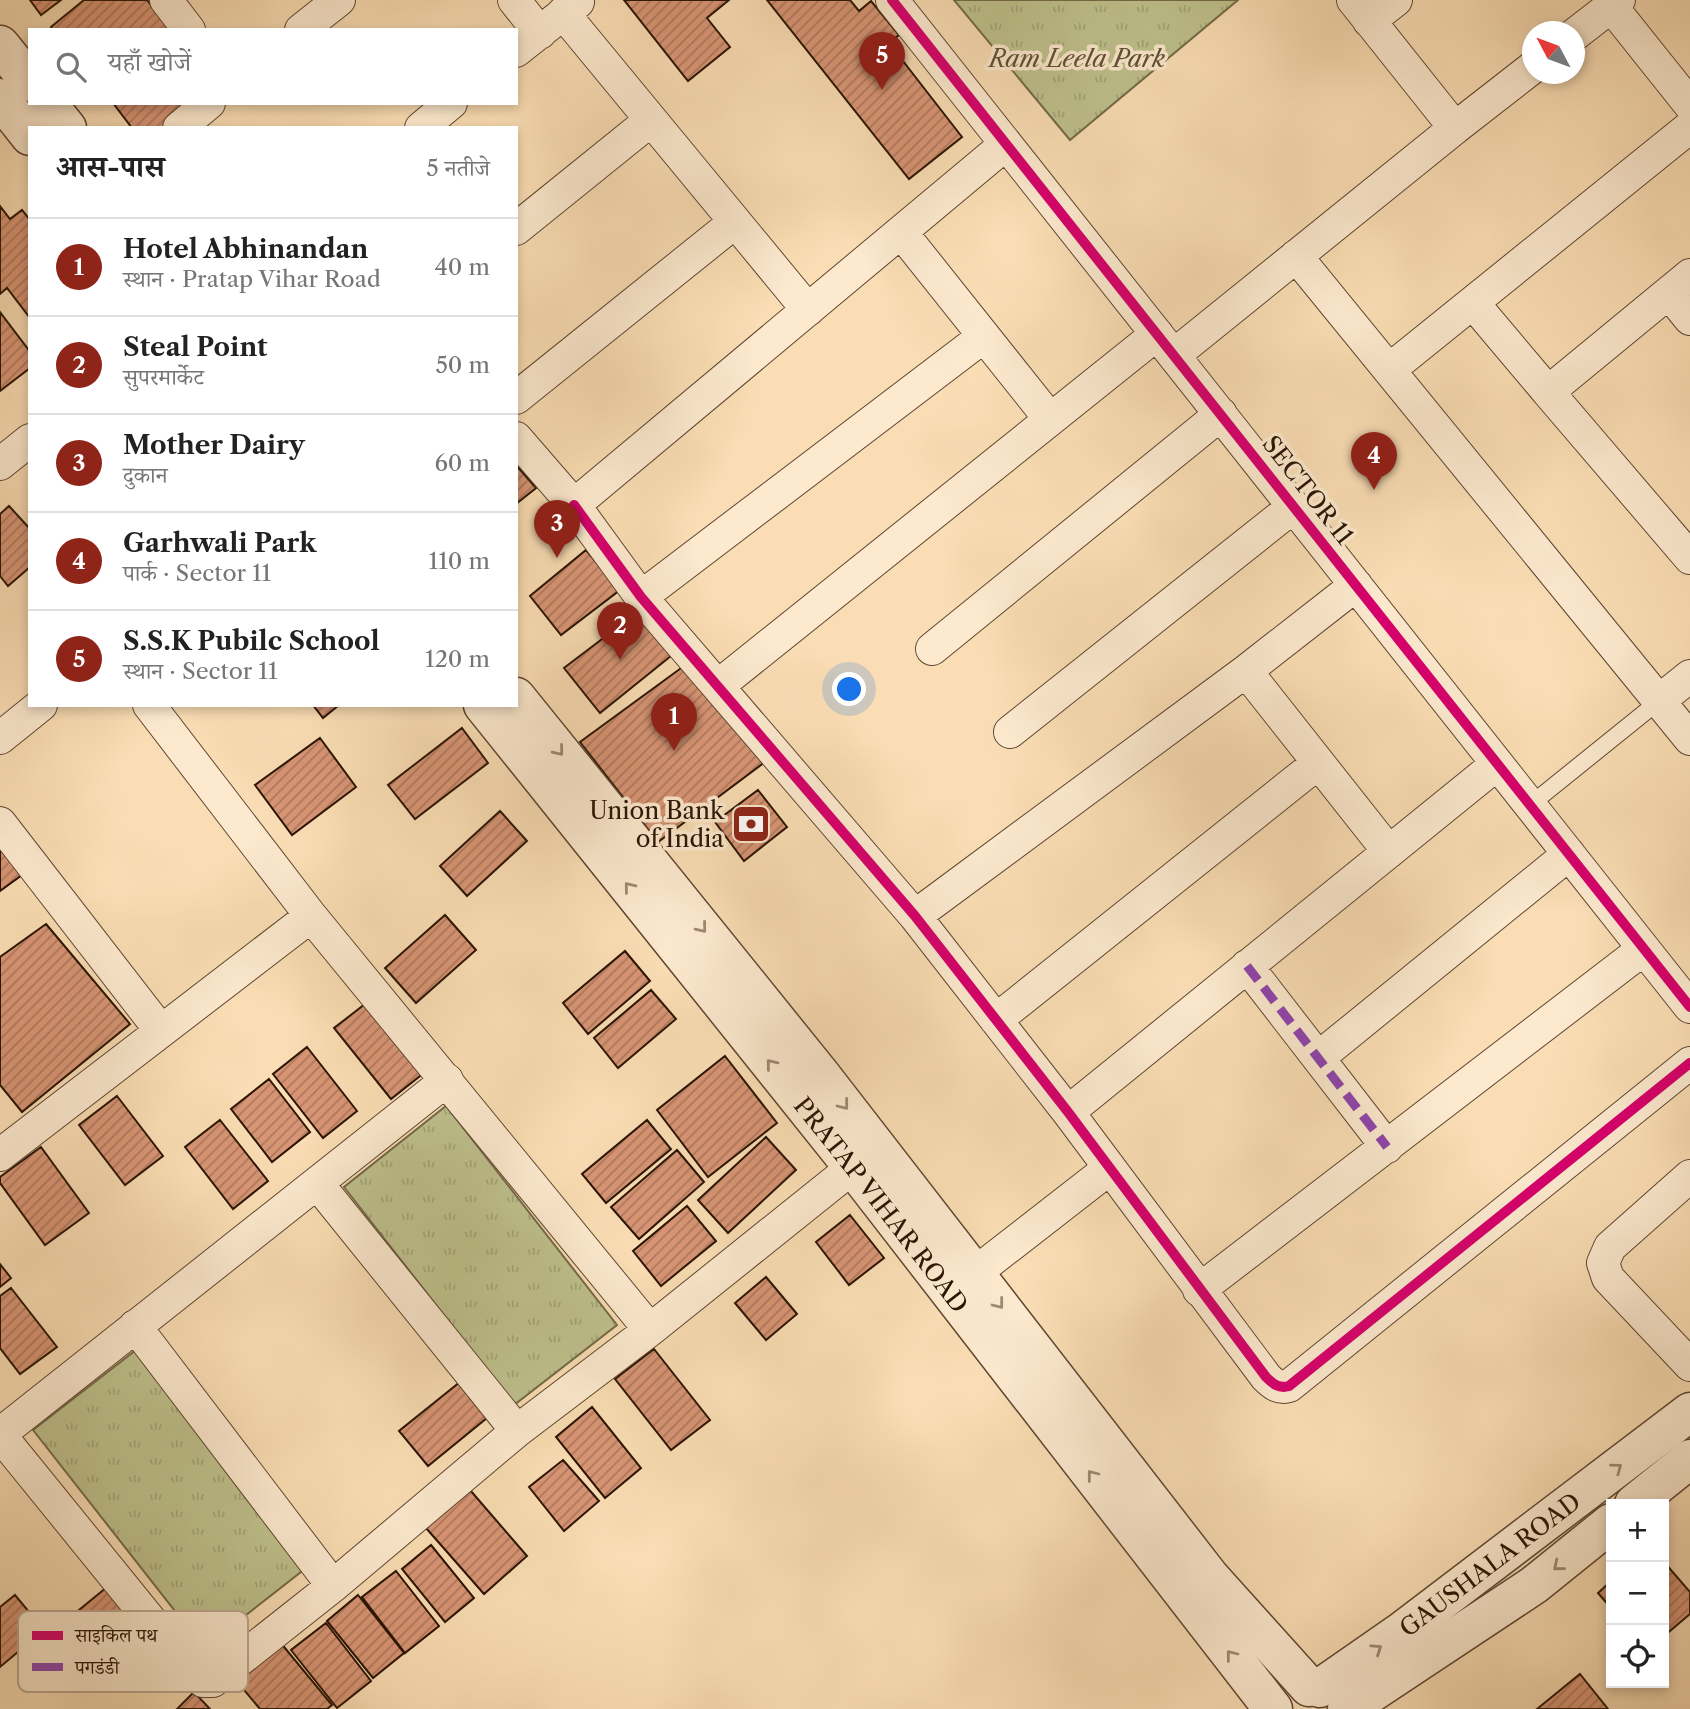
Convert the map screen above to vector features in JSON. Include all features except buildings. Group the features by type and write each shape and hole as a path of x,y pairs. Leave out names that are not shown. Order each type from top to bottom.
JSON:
{"street":[{"path":"166,0 187,28"},
{"path":"304,28 339,0"},
{"path":"514,0 550,24 651,120 808,310"},
{"name":"SECTOR 11","path":"892,0 1569,854 1641,952 1690,1007"},
{"path":"1396,0 1361,10 1455,128"},
{"path":"1585,26 1615,3 1690,105"},
{"path":"0,45 28,80"},
{"path":"718,686 1050,419 1296,256 1522,76"},
{"path":"0,98 28,133"},
{"path":"49,105 65,126"},
{"path":"181,126 207,105"},
{"path":"423,126 449,105"},
{"path":"518,227 651,120"},
{"path":"1389,370 1690,127"},
{"path":"575,505 1006,144"},
{"path":"518,396 735,222"},
{"path":"901,232 1050,419"},
{"path":"1296,256 1690,739"},
{"path":"1548,392 1679,284 1690,319"},
{"path":"1473,303 1690,558"},
{"path":"641,597 983,337"},
{"path":"932,649 1221,414"},
{"path":"518,440 575,505 641,597 915,916 1068,1112 1199,1290 1275,1386 1289,1386 1690,1063"},
{"path":"0,464 28,442"},
{"path":"1010,732 1293,507"},
{"path":"915,916 1246,671 1356,585"},
{"path":"1246,671 1389,852"},
{"path":"1659,701 1690,676"},
{"name":"PRATAP VIHAR ROAD","path":"518,701 865,1157 1273,1709"},
{"path":"0,738 39,707"},
{"path":"151,707 311,916 650,1330"},
{"name":"PRATAP VIHAR ROAD","path":"485,707 865,1157 975,1273 1210,1577 1320,1700"},
{"path":"996,1020 1318,763"},
{"path":"1068,1112 1497,764"},
{"path":"0,823 160,1031"},
{"path":"1318,1058 1569,854"},
{"path":"0,1155 311,916"},
{"path":"1199,1290 1641,952"},
{"path":"1247,967 1387,1147"},
{"path":"143,1611 0,1434 447,1080"},
{"path":"248,1655 517,1431 650,1330 865,1157"},
{"path":"975,1273 1110,1168"},
{"path":"1690,1176 1610,1247 1602,1263 1608,1278 1690,1365"},
{"path":"317,1183 517,1431"},
{"path":"135,1326 333,1586"},
{"name":"GAUSHALA ROAD","path":"1320,1700 1389,1641 1690,1412"},
{"path":"1640,1499 1690,1459"},
{"name":"GAUSHALA ROAD","path":"1320,1700 1534,1586 1606,1527"}],"lane":[{"path":"1530,806 1659,701"}],"green space":[{"name":"Ram Leela Park","path":"954,0 1238,0 1070,140"},
{"path":"446,1106 617,1325 514,1405 344,1187"},
{"path":"136,1350 306,1568 248,1613 248,1611 175,1611 33,1430"}],"marked path":[{"path":"1247,966 1387,1147"}],"cycle path":[{"path":"892,0 1690,1007"},
{"path":"574,505 641,597 915,916 1068,1112 1266,1377 1276,1385 1289,1386 1690,1063"}],"place":[{"name":"S.S.K Pubilc School","path":"882,90"},
{"name":"Garhwali Park","path":"1374,490"},
{"name":"Mother Dairy","path":"557,558"},
{"name":"Steal Point","path":"620,660"},
{"name":"Hotel Abhinandan","path":"674,751"},
{"name":"Union Bank of India","path":"751,824"}]}
